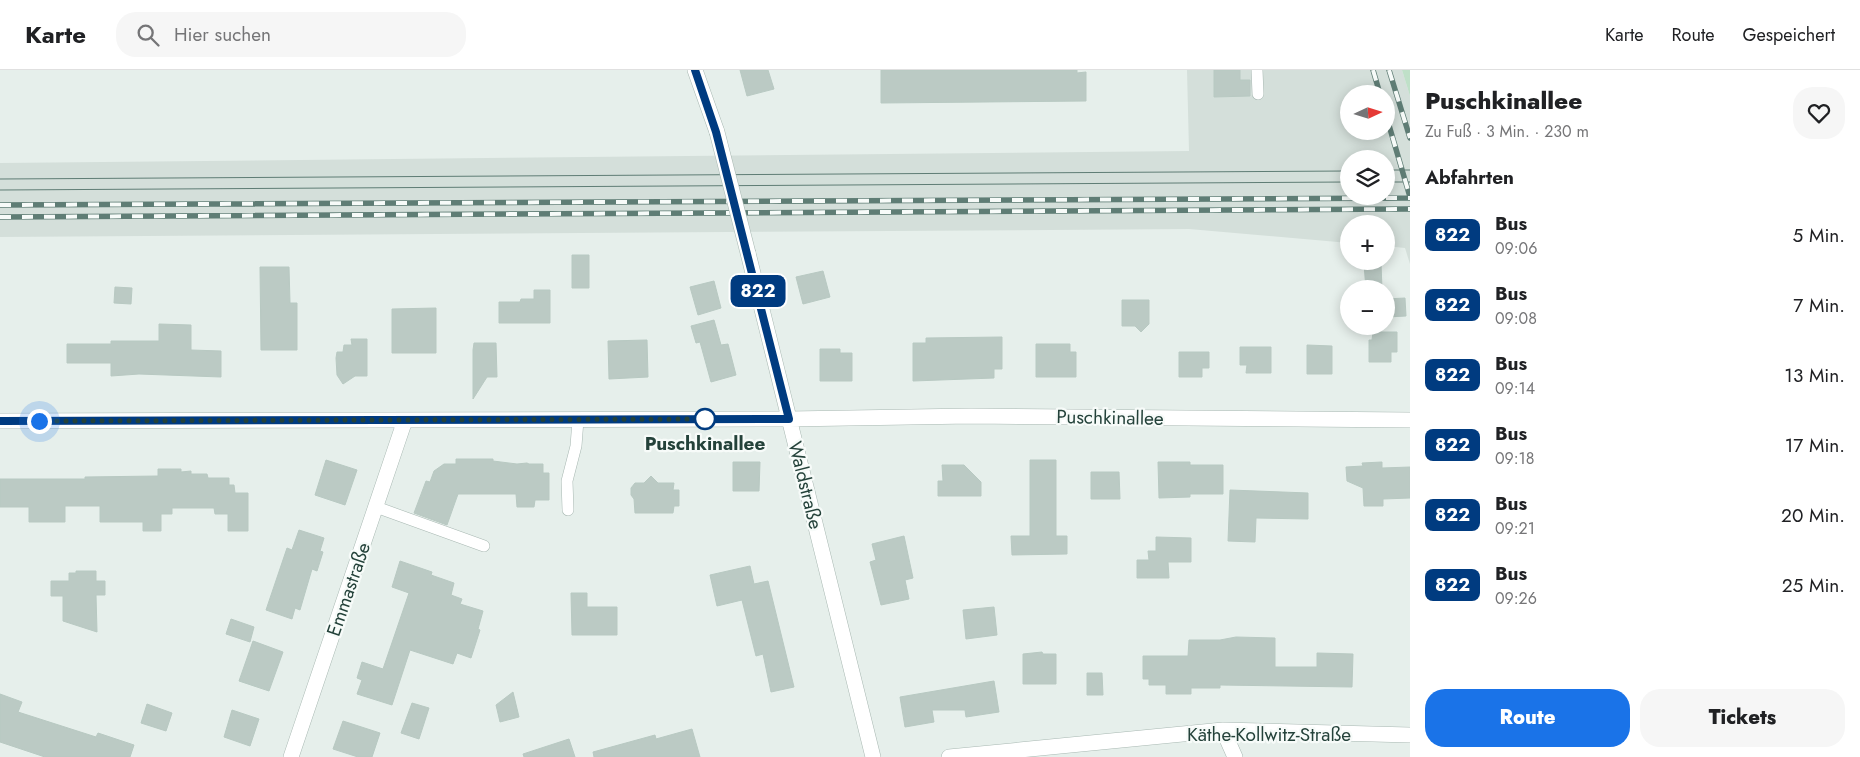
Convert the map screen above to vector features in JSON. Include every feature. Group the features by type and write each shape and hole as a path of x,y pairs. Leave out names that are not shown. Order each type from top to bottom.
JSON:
{"street":[{"name":"Waldstraße","path":"695,70 716,132 748,253 873,757"},
{"name":"Puschkinallee","path":"0,421 789,419 971,416 1410,420"},
{"name":"Emmastraße","path":"291,757 405,420"},
{"name":"Käthe-Kollwitz-Straße","path":"949,757 1223,730 1410,734"},
{"path":"1223,730 1235,757"}],"lane":[{"path":"1257,70 1258,94"},
{"path":"568,510 567,481 576,446 578,420"},
{"path":"376,507 484,546"}],"shaded area":[{"path":"1187,70 1402,70 1410,96 1410,264 1405,248 1395,247 1395,215 1340,215 1340,242 1189,229 0,237 0,163 1189,151"}],"green space":[{"path":"1402,70 1410,70 1410,96"}],"building":[{"path":"740,70 768,70 774,89 747,96"},
{"path":"881,70 1077,70 1077,73 1086,72 1086,101 881,103"},
{"path":"1214,70 1240,70 1240,80 1250,80 1250,96 1214,97"},
{"path":"572,255 589,255 589,288 572,288"},
{"path":"260,267 289,267 290,303 297,303 297,350 261,350"},
{"path":"1364,270 1381,270 1382,280 1365,280"},
{"path":"823,271 830,297 803,304 796,277"},
{"path":"714,281 721,308 698,315 690,287"},
{"path":"115,287 132,288 131,304 114,303"},
{"path":"534,290 550,290 550,323 499,323 499,302 520,302 521,299 534,299"},
{"path":"1405,298 1406,316 1395,317 1395,299"},
{"path":"1122,300 1149,300 1149,324 1141,332 1135,326 1122,326"},
{"path":"436,308 436,353 392,353 392,309"},
{"path":"714,320 721,345 728,344 736,375 711,382 700,342 696,343 691,326"},
{"path":"159,324 191,325 191,350 221,351 221,377 139,374 111,376 111,363 67,363 67,344 111,344 111,341 159,341"},
{"path":"1395,332 1397,332 1397,352 1391,352 1391,362 1369,362 1369,340 1372,340 1373,335 1395,335"},
{"path":"1002,337 1002,369 994,369 994,378 913,381 913,343 926,343 926,338"},
{"path":"351,339 367,339 367,376 355,376 343,384 337,375 337,352 343,352 344,345 352,345"},
{"path":"647,340 648,377 609,379 608,341"},
{"path":"474,343 496,343 497,377 487,377 473,399 473,350"},
{"path":"1036,344 1070,344 1070,352 1076,352 1076,377 1036,377"},
{"path":"1307,345 1332,346 1332,374 1307,374"},
{"path":"1240,347 1271,347 1271,373 1246,373 1247,365 1240,365"},
{"path":"820,349 840,349 840,353 852,353 852,381 820,381"},
{"path":"1179,352 1209,352 1209,368 1202,368 1202,377 1179,377"},
{"path":"456,459 493,459 493,461 517,464 543,464 543,473 549,473 549,500 535,500 534,507 517,507 516,494 458,494 447,525 414,513 426,481 430,482 434,471 444,464 456,464"},
{"path":"326,460 357,470 345,505 315,495"},
{"path":"1030,460 1056,460 1056,536 1067,536 1067,554 1012,555 1011,536 1030,536"},
{"path":"733,462 760,462 759,491 733,491"},
{"path":"1158,462 1190,462 1190,465 1223,465 1223,494 1190,494 1190,497 1159,498"},
{"path":"1382,462 1382,468 1410,467 1410,498 1383,499 1383,506 1364,506 1363,488 1347,481 1346,467 1363,466 1362,463"},
{"path":"942,465 964,465 981,482 981,496 938,496 938,481 943,481"},
{"path":"158,469 181,469 181,472 191,471 191,474 207,474 208,478 229,478 229,485 234,485 235,493 248,493 248,531 228,531 228,514 215,514 214,508 172,508 172,514 161,514 161,531 143,531 143,522 100,522 100,506 65,506 65,522 29,522 29,507 0,507 0,479 85,479 85,477 158,476"},
{"path":"1091,472 1119,472 1120,499 1091,499"},
{"path":"651,476 658,483 674,483 673,490 679,490 679,506 674,506 673,513 635,513 631,488 635,483 644,483"},
{"path":"1230,490 1308,493 1308,519 1256,518 1255,542 1228,541"},
{"path":"299,530 324,538 320,551 323,552 317,571 312,569 300,610 295,608 292,619 266,610 287,548 292,550"},
{"path":"904,536 913,578 905,580 909,599 881,605 870,562 876,560 872,544"},
{"path":"1156,537 1191,538 1191,562 1168,562 1169,578 1137,578 1137,560 1149,560 1148,551 1156,551"},
{"path":"400,561 432,572 431,575 454,583 451,595 462,599 460,604 483,611 478,629 480,630 471,658 457,653 453,664 410,650 392,705 357,694 362,680 357,678 362,662 383,669 409,593 392,587"},
{"path":"750,566 754,584 768,581 794,687 771,692 763,654 756,656 742,600 717,606 710,575"},
{"path":"76,571 96,571 96,581 105,581 105,595 96,595 97,632 63,621 63,596 51,596 51,581 69,581 69,573 76,573"},
{"path":"571,593 587,593 587,607 617,607 617,635 572,635"},
{"path":"994,607 997,635 966,639 963,610"},
{"path":"231,619 254,627 250,642 226,634"},
{"path":"1236,637 1275,638 1275,667 1317,667 1317,653 1353,654 1352,687 1220,685 1220,688 1191,688 1191,694 1166,694 1166,685 1149,685 1149,679 1143,679 1143,656 1188,656 1189,640 1220,640"},
{"path":"253,641 283,652 269,691 239,681"},
{"path":"1042,652 1043,654 1056,654 1056,684 1023,684 1023,654"},
{"path":"1087,673 1102,673 1103,695 1087,695"},
{"path":"994,681 999,712 966,717 965,710 932,710 934,722 905,727 900,697"},
{"path":"513,692 519,717 500,722 496,705"},
{"path":"0,694 22,702 18,712 96,737 98,733 134,745 130,757 45,757 0,742"},
{"path":"412,703 429,708 419,739 401,733"},
{"path":"147,704 172,713 166,731 141,723"},
{"path":"232,710 259,719 250,746 224,737"},
{"path":"343,721 380,733 372,757 358,757 333,749"},
{"path":"692,729 700,757 594,757 593,752 655,735 656,739"},
{"path":"569,739 575,757 524,757 523,754"}],"tram line":[{"path":"1395,170 1410,170"},
{"path":"0,179 1340,171"},
{"path":"0,190 1340,182"},
{"path":"1395,182 1410,182"}],"railway":[{"path":"1373,70 1377,85"},
{"path":"1389,70 1410,138"},
{"path":"1393,140 1410,197"},
{"path":"0,205 1410,198"},
{"path":"0,217 1410,209"}],"bus line":[{"name":"822","path":"0,421 789,419 716,132 695,70"}],"place":[{"name":"Puschkinallee","path":"705,419"}],"route":[{"path":"39,421 712,419 705,419"}]}
